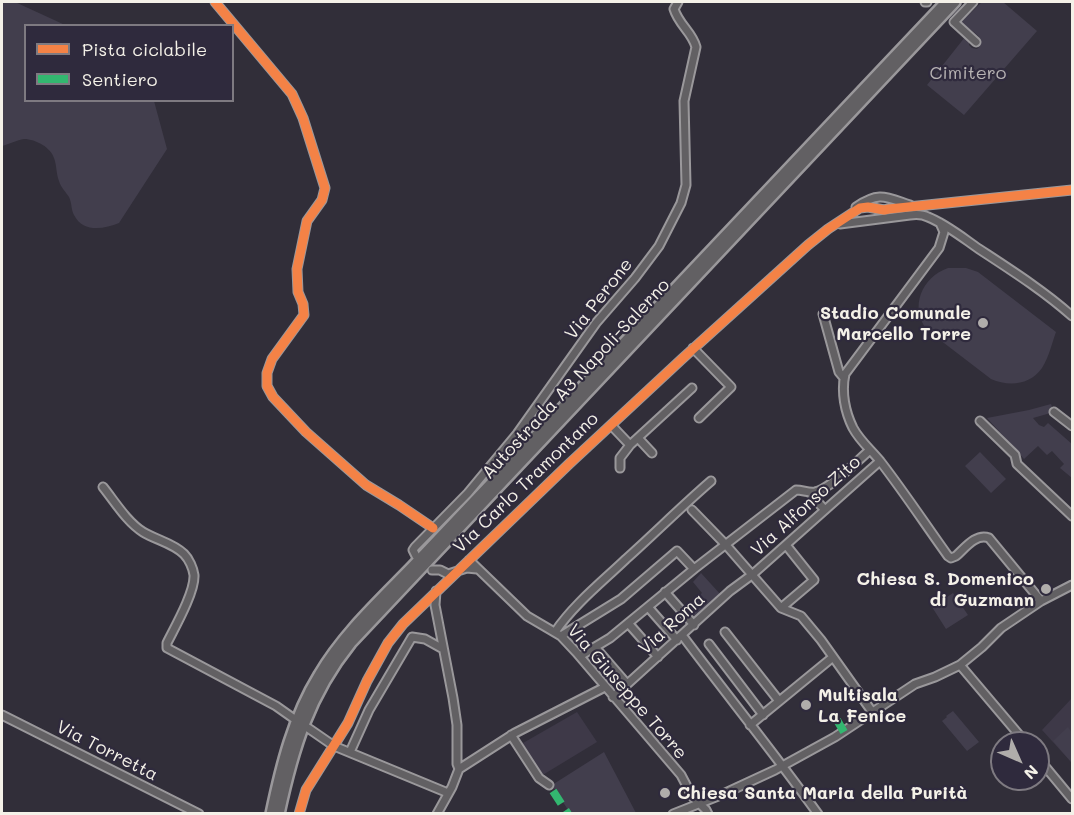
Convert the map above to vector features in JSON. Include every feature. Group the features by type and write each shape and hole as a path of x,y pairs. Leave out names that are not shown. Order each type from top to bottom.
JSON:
{"highway":[{"name":"Autostrada A3 Napoli-Salerno","path":"271,813 297,718 318,676 336,650 411,567 946,2"},
{"name":"Autostrada A3 Napoli-Salerno","path":"279,813 291,759 308,713 327,676 351,643 955,2"}],"street":[{"path":"214,2 233,24"},
{"name":"Via Perone","path":"416,556 413,550 415,547 468,493 517,434 596,323 635,278 659,246 681,203 686,185 684,101 696,47 694,39 677,19 674,9 678,2"},
{"path":"973,2 954,22 976,42"},
{"path":"234,26 292,94 303,118 326,188 322,200 307,221 297,269 298,292 303,304 304,315 272,359 267,373 267,386 273,397 302,428 366,485 433,528"},
{"name":"Via Carlo Tramontano","path":"299,813 306,790 348,723 388,643 403,624 693,348 774,274 828,229 860,208 884,210 1072,190"},
{"path":"874,219 869,214 878,209 875,201 883,197 891,204 890,209"},
{"name":"Via Carlo Tramontano","path":"837,224 841,218 868,199 883,197 915,207"},
{"path":"837,224 920,214 927,216 1021,277 1072,316"},
{"path":"940,223 944,231 939,248 914,277 849,367 844,378 844,394 851,423 859,438 880,461 948,556 951,558 956,556 978,537 989,538 1041,602"},
{"path":"823,314 839,372 844,378"},
{"path":"693,348 731,387 699,418"},
{"path":"620,468 620,458 630,445 692,388"},
{"path":"1054,411 1072,426"},
{"path":"980,421 1016,455 1017,464 1072,516"},
{"path":"611,425 630,445"},
{"path":"638,438 652,453"},
{"path":"580,656 610,638 796,490 819,492 870,450"},
{"name":"Via Alfonso Zito","path":"753,574 880,461"},
{"path":"558,634 585,598 711,481"},
{"path":"104,487 133,523 144,532 184,554 192,567 194,576 187,601 166,643 167,648 276,706 293,718"},
{"path":"812,493 812,496 825,510"},
{"path":"692,510 753,574 781,608 801,616 873,713"},
{"path":"781,608 814,580 786,545"},
{"path":"446,582 430,568 448,574 467,568 477,569 475,559 479,550"},
{"path":"558,634 621,599 677,551 694,569"},
{"name":"Via Giuseppe Torre","path":"469,560 527,616 558,634 580,656 681,775 692,796 708,813"},
{"name":"Via Roma","path":"613,697 730,591 753,574"},
{"path":"673,813 701,804 784,766 835,737 915,684 960,665 1001,628 1072,585"},
{"path":"436,591 435,605 457,725 459,769"},
{"path":"666,592 694,625"},
{"path":"648,607 680,638 784,766 818,813"},
{"path":"628,623 658,657"},
{"path":"725,632 779,701"},
{"path":"350,752 369,710 412,638 425,639 443,649"},
{"path":"709,644 763,715"},
{"path":"595,647 627,684"},
{"path":"750,725 833,657"},
{"path":"960,665 1016,731"},
{"path":"437,813 459,769 515,733 605,687"},
{"name":"Via Torretta","path":"2,715 199,813"},
{"path":"308,729 334,746 448,793"},
{"path":"515,733 539,778 549,785"},
{"path":"1050,772 1072,799"}],"shaded area":[{"path":"1072,698 1072,763 1050,739 1050,731 1042,730"},
{"path":"577,712 597,742 541,776 523,743"}],"green space":[{"path":"2,2 15,2 63,24 24,24 24,102 154,102 167,149 119,223 94,228 83,225 73,213 69,197 57,176 55,161 50,151 42,145 24,139 2,146"},
{"name":"Cimitero","path":"982,2 1003,2 1037,31 964,115 927,85 965,37 972,48 977,49 980,45 981,41 976,34 960,23"},
{"name":"Stadio Comunale Marcello Torre","path":"948,268 966,268 978,272 1056,332 1047,359 1037,374 1019,383 998,382 927,330 919,312 921,294 931,278"},
{"path":"1051,404 1054,412 1033,418 1044,427 1048,423 1072,444 1072,478 1060,468 1064,464 1052,451 1047,455 1038,446 1024,459 987,418"},
{"path":"980,452 1006,479 991,493 965,466"},
{"path":"701,573 721,595 696,618 687,607 702,593 693,582"},
{"path":"953,593 968,615 946,629 932,607"},
{"path":"953,711 979,742 967,751 942,721"},
{"path":"1068,727 1072,733 1072,763 1053,741"},
{"path":"604,752 636,813 570,813 552,785"}],"marked path":[{"path":"837,720 844,732"},
{"path":"553,791 568,814"}],"cycle path":[{"path":"215,2 233,24"},
{"path":"234,25 292,94 303,118 325,188 322,200 307,221 297,269 298,292 303,304 304,315 272,359 267,373 267,386 273,397 306,432 366,485 433,528"},
{"path":"299,814 306,790 348,723 388,643 403,624 569,464 808,245 860,208 884,210 1072,190"}],"place":[{"name":"Stadio Comunale Marcello Torre","path":"983,323"},
{"name":"Chiesa S. Domenico di Guzmann","path":"1046,589"},
{"name":"Multisala La Fenice","path":"806,705"},
{"name":"Chiesa Santa Maria della Purità","path":"665,793"}]}
